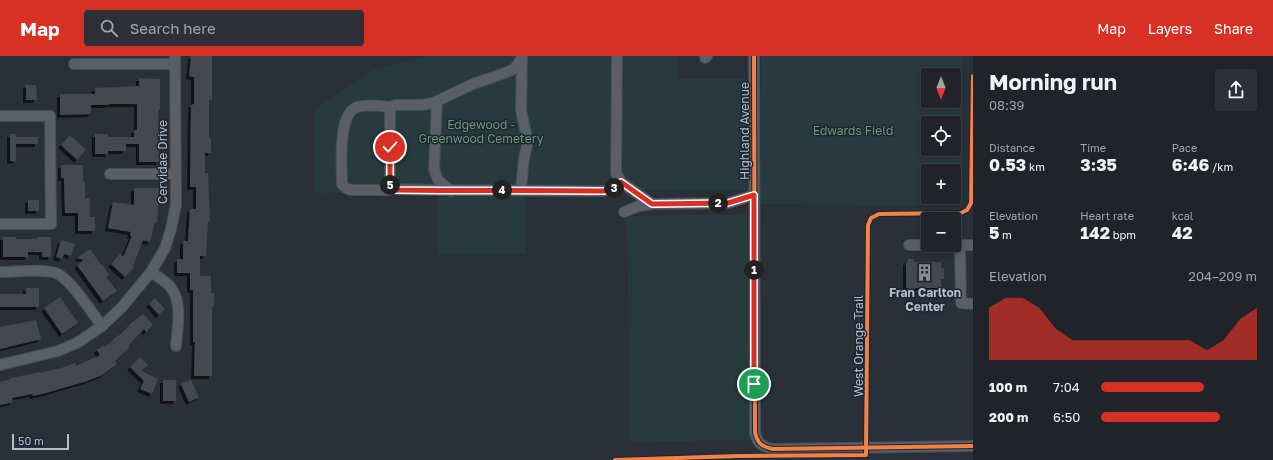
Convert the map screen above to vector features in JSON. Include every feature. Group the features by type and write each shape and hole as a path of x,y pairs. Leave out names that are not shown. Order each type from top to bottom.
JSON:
{"street":[{"path":"521,190 527,138 521,110 522,56"},
{"path":"392,187 389,190 351,190 342,184 343,128 351,111 357,107 377,105 391,107 395,105 422,105 437,101 473,84 514,69 522,56"},
{"path":"616,56 616,173 621,182 652,204"},
{"name":"Highland Avenue","path":"754,56 756,439 760,444 773,449 973,446"},
{"path":"74,64 175,60"},
{"name":"Cervidae Drive","path":"0,365 58,351 77,343 102,326 122,307 151,272 165,248 171,229 176,204 175,60"},
{"path":"437,101 434,169 438,180 451,191"},
{"path":"391,107 390,184 396,190 604,191 611,189 621,182"},
{"path":"0,116 50,116 50,224 0,224"},
{"path":"110,174 175,174"},
{"path":"624,212 639,206 652,204 728,203 754,195"},
{"path":"909,245 921,245"},
{"path":"961,245 973,245"},
{"path":"960,252 961,303 973,304"},
{"path":"0,272 44,271 58,273 67,280 102,326"},
{"path":"151,272 171,287 177,297 176,346"}],"path":[{"path":"972,141 972,156"}],"green space":[{"name":"Edgewood - Greenwood Cemetery","path":"427,56 677,56 677,79 746,79 746,190 525,192 525,254 438,254 438,192 315,193 315,109 376,69"},
{"name":"Edwards Field","path":"761,56 963,56 962,206 760,204"},
{"path":"747,214 751,440 630,442 627,216"}],"building":[{"path":"191,56 212,56 212,100 209,100 209,138 211,138 211,153 205,153 205,173 208,173 210,221 208,221 206,256 200,256 200,276 211,276 211,293 214,293 214,307 212,307 212,376 194,376 195,342 193,342 193,290 190,290 190,273 177,273 177,259 183,259 183,241 188,241 190,209 196,209 196,187 190,187 191,105 194,104 194,77 189,76"},
{"path":"139,78 160,79 160,109 158,109 159,162 139,162 139,144 126,144 126,151 108,151 108,154 95,154 95,134 108,134 108,137 134,137 134,130 137,130 137,104 91,105 91,114 60,115 60,94 95,94 95,88 139,86"},
{"path":"26,85 36,85 37,100 26,100"},
{"path":"10,134 16,134 16,137 38,137 38,144 16,144 16,161 10,161"},
{"path":"70,135 86,150 77,160 61,145"},
{"path":"61,165 83,165 85,198 90,198 90,217 95,217 95,231 78,231 78,213 65,213 64,178 61,178"},
{"path":"134,188 159,188 157,222 155,222 150,242 143,240 133,266 134,267 125,277 111,264 120,254 123,257 132,236 130,236 131,232 108,228 113,202 134,205"},
{"path":"28,200 39,200 39,211 28,211"},
{"path":"3,237 16,237 16,239 37,239 37,237 51,237 51,257 42,257 42,252 28,252 28,257 3,257"},
{"path":"61,240 75,244 71,256 64,254 62,259 56,257"},
{"path":"90,249 101,265 102,264 109,275 106,277 117,291 103,301 77,265 84,260 77,258"},
{"name":"Fran Carlton Center","path":"908,259 914,259 914,262 941,262 941,268 944,268 944,279 941,279 941,288 915,288 915,290 908,290 908,288 906,288 906,262 908,262"},
{"path":"26,288 39,288 39,307 0,307 0,294 26,294"},
{"path":"60,297 78,323 62,334 44,308"},
{"path":"155,298 165,309 159,315 149,304"},
{"path":"143,314 153,325 146,332 144,329 128,346 130,347 115,361 117,364 102,375 46,393 12,398 13,402 0,405 0,382 11,378 56,370 75,363 76,366 100,355 97,350 104,345 105,347"},
{"path":"36,320 41,339 0,349 0,327"},
{"path":"140,357 148,365 141,371 158,379 152,394 140,389 144,381 130,367"},
{"path":"163,380 176,380 176,401 163,401"},
{"path":"191,380 199,397 189,402 181,384"}],"cycle path":[{"path":"754,56 755,432 757,439 763,446 773,449 973,446"},
{"name":"West Orange Trail","path":"615,460 738,456 866,455 868,225 871,218 879,214 961,213 967,210 971,203 973,76"}],"place":[{"name":"Fran Carlton Center","path":"925,273"}],"route":[{"path":"390,147 390,184 396,190 604,191 615,187 621,182 652,204 728,203 754,195 754,384"}]}
